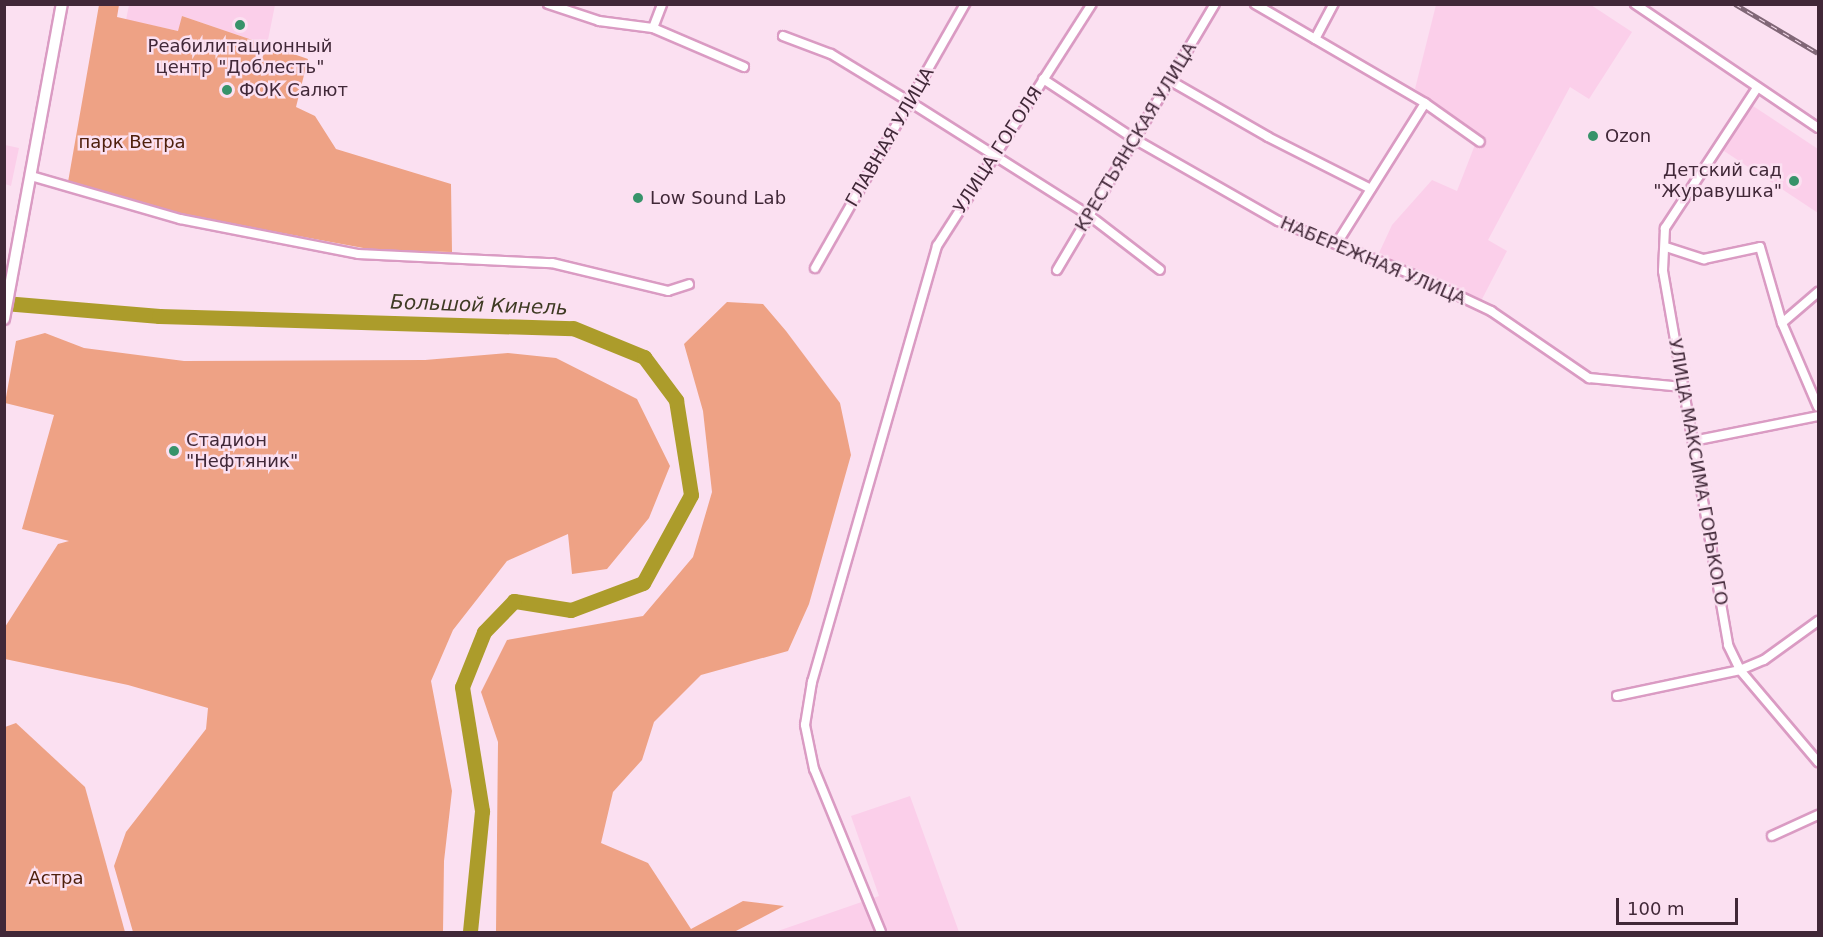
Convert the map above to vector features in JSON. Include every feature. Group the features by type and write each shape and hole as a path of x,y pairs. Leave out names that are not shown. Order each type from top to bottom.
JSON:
{"main road":[{"path":"4,319 62,4"}],"street":[{"path":"548,4 599,21 653,28 744,67"},
{"path":"653,28 662,4"},
{"name":"ГЛАВНАЯ УЛИЦА","path":"815,268 965,4"},
{"name":"УЛИЦА ГОГОЛЯ","path":"881,933 814,769 805,725 812,682 937,246 993,153 1092,4"},
{"name":"КРЕСТЬЯНСКАЯ УЛИЦА","path":"1057,270 1215,4"},
{"path":"1255,4 1425,104 1480,142"},
{"path":"1315,39 1334,4"},
{"path":"1635,4 1818,128"},
{"path":"783,36 831,54 993,153 1090,216 1160,270"},
{"name":"НАБЕРЕЖНАЯ УЛИЦА","path":"1043,79 1136,140 1278,221 1337,243 1491,311 1589,378 1683,387"},
{"path":"1169,80 1268,137 1371,189"},
{"name":"УЛИЦА МАКСИМА ГОРЬКОГО","path":"1757,88 1665,228 1664,271 1728,645 1740,670 1818,762"},
{"path":"1337,243 1425,104"},
{"path":"31,176 180,219 358,254 552,263 668,291 689,284"},
{"path":"1666,247 1704,259 1760,247 1782,323 1818,407"},
{"path":"1782,323 1818,292"},
{"path":"1693,441 1818,416"},
{"path":"1617,696 1740,670 1764,660 1818,621"},
{"path":"1772,836 1818,815"}],"shaded area":[{"name":"Реабилитационный центр \"Доблесть\"","path":"129,5 275,5 267,45 182,16 179,31 126,20"},
{"path":"1436,5 1591,5 1632,32 1589,99 1570,87 1488,240 1507,251 1480,303 1379,253 1392,225 1432,180 1457,191 1478,137 1415,89"},
{"name":"Детский сад \"Журавушка\"","path":"1750,104 1818,149 1818,213 1721,149"},
{"path":"5,145 19,148 11,186 5,184"},
{"path":"910,796 959,932 775,932 879,896 851,816"}],"green space":[{"name":"парк Ветра","path":"99,5 119,5 117,17 178,31 182,16 308,59 296,107 315,116 336,149 451,184 452,252 374,250 191,216 68,182"},
{"path":"727,302 763,304 786,331 840,403 851,455 809,604 788,651 701,675 654,722 642,760 613,792 601,843 648,863 691,929 743,901 784,906 734,932 496,932 498,742 481,692 507,640 643,616 693,557 712,492 703,411 684,344"},
{"path":"45,333 84,348 184,361 425,360 508,353 556,358 637,399 670,466 649,518 607,569 572,574 568,534 507,561 453,630 431,681 452,791 444,861 443,932 133,932 114,866 126,832 206,729 208,708 128,685 5,659 5,627 58,544 69,541 22,529 54,415 5,403 16,341"},
{"name":"Астра","path":"16,723 85,787 125,932 5,932 5,727"}],"waterway":[{"name":"Большой Кинель","path":"4,303 159,316 573,328 644,357 676,400 691,495 643,583 571,610 514,601 484,632 462,687 482,811 470,932"}],"railway":[{"path":"1735,4 1818,53"}],"place":[{"name":"Реабилитационный центр \"Доблесть\"","path":"240,25"},
{"name":"ФОК Салют","path":"227,90"},
{"name":"Ozon","path":"1593,136"},
{"name":"Детский сад \"Журавушка\"","path":"1794,181"},
{"name":"Low Sound Lab","path":"638,198"},
{"name":"Стадион \"Нефтяник\"","path":"174,451"}]}
